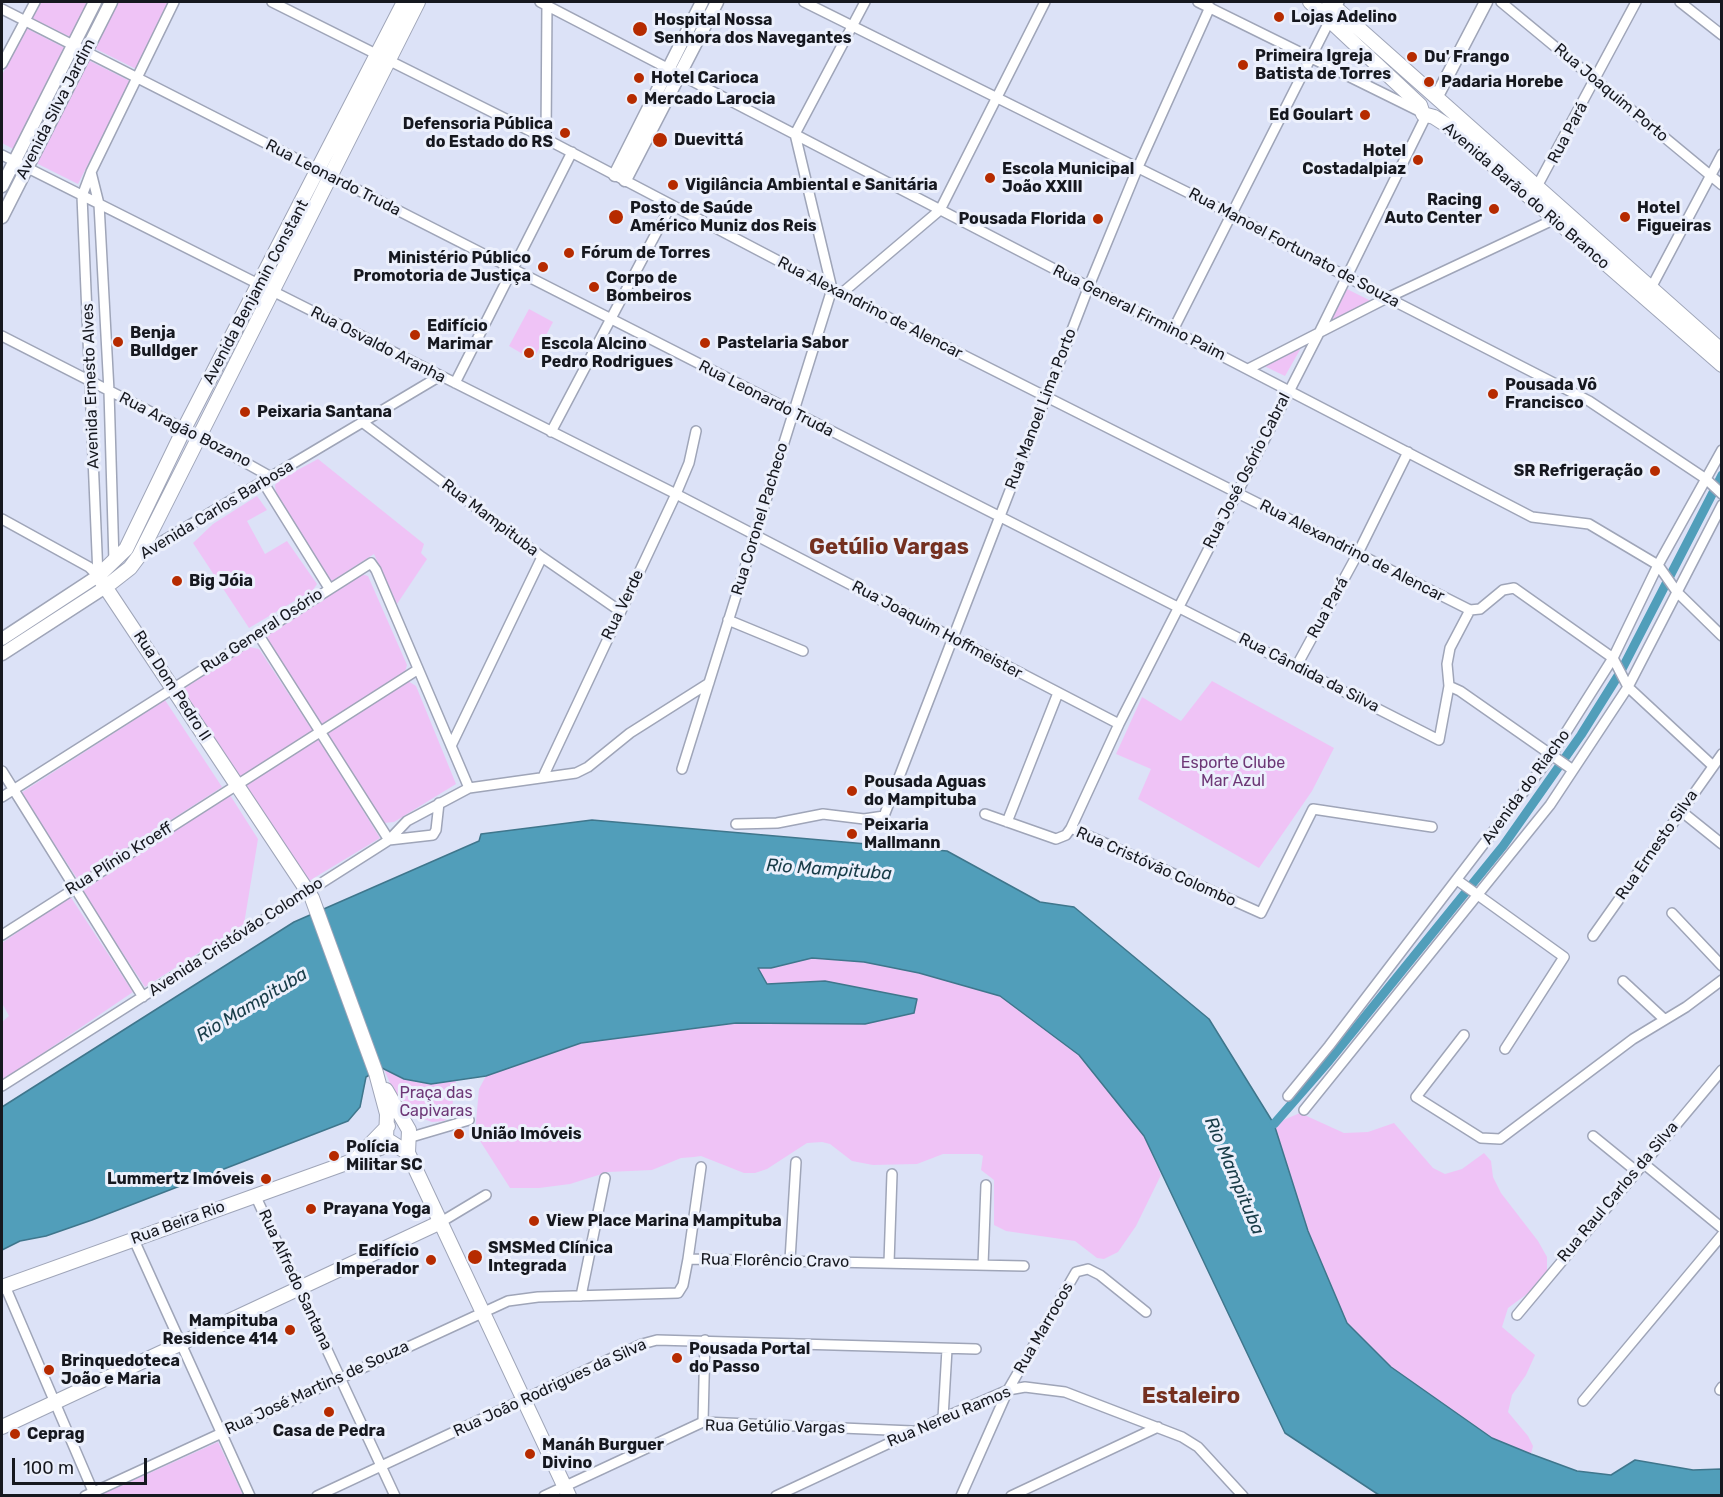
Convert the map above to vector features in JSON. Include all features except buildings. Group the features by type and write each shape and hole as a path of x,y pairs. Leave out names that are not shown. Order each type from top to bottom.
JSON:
{"main road":[{"name":"Avenida Benjamin Constant","path":"383,58 404,2"},
{"name":"Avenida Benjamin Constant","path":"103,581 114,562 126,549 184,429 265,288 383,58 418,2"},
{"name":"Avenida Barão do Rio Branco","path":"1310,2 1333,8 1437,96 1722,351"},
{"name":"Avenida Barão do Rio Branco","path":"1333,8 1425,112 1448,126 1553,220 1722,365"},
{"path":"1425,96 1437,96 1442,109 1425,112 1425,96"},
{"name":"Avenida Benjamin Constant","path":"139,556 198,436 265,288"},
{"path":"103,581 129,555 161,489 161,476"},
{"name":"Avenida Carlos Barbosa","path":"103,581 130,568 139,556"},
{"name":"Rua Dom Pedro II","path":"103,581 307,891 315,907 376,1073"},
{"path":"376,1073 387,1114 386,1139 408,1153"},
{"path":"376,1073 407,1131 408,1153 567,1491"},
{"name":"Rua Beira Rio","path":"3,1287 355,1160 387,1127 396,1121 407,1131 401,1145 394,1145"},
{"path":"2,1427 441,1222"}],"street":[{"path":"2,64 35,2"},
{"name":"Avenida Silva Jardim","path":"2,186 95,2"},
{"name":"Avenida Silva Jardim","path":"2,217 111,2"},
{"path":"82,196 135,78 174,2"},
{"name":"Rua Alexandrino de Alencar","path":"272,2 572,152 832,289 1470,610"},
{"path":"620,178 668,68 702,2"},
{"path":"620,178 680,75 717,2"},
{"name":"Rua Manoel Fortunato de Souza","path":"804,2 1231,214 1387,298 1589,401 1706,479 1722,494"},
{"path":"832,289 795,134 865,2"},
{"path":"842,294 940,210 1045,2"},
{"path":"1198,2 1425,112"},
{"path":"1437,96 1486,2"},
{"name":"Rua Joaquim Porto","path":"1501,2 1722,185"},
{"name":"Rua Pará","path":"1529,198 1538,187 1636,2"},
{"path":"1680,2 1722,35"},
{"path":"544,3 546,139"},
{"name":"Rua General Firmino Paim","path":"544,3 1532,517 1577,520 1589,524 1661,569 1675,588 1722,636"},
{"name":"Rua Manoel Lima Porto","path":"736,824 777,823 823,814 864,819 884,816 1089,286 1138,167 1210,7"},
{"path":"1173,330 1333,8"},
{"name":"Rua Leonardo Truda","path":"2,9 793,414 1178,607"},
{"name":"Rua José Osório Cabral","path":"1071,828 1119,724 1347,277 1425,112"},
{"path":"455,383 510,270 572,152"},
{"path":"1651,288 1722,154"},
{"name":"Rua Osvaldo Aranha","path":"2,155 755,535"},
{"name":"Avenida Ernesto Alves","path":"91,172 99,204 110,391 114,562"},
{"name":"Avenida Ernesto Alves","path":"82,196 103,581"},
{"path":"551,432 671,205"},
{"path":"1248,369 1387,298 1553,220"},
{"name":"Rua Coronel Pacheco","path":"682,769 832,289"},
{"name":"Rua Aragão Bozano","path":"2,336 198,436 267,479 329,588"},
{"name":"Avenida Carlos Barbosa","path":"139,556 440,376"},
{"name":"Rua Mampituba","path":"362,422 542,557 620,611"},
{"name":"Rua Verde","path":"543,777 676,494 689,463 696,431"},
{"name":"Avenida do Riacho","path":"1288,1096 1329,1046 1551,756 1613,658 1722,450"},
{"name":"Rua Pará","path":"1296,667 1357,555 1408,452"},
{"name":"Avenida do Riacho","path":"1304,1110 1550,805 1628,687 1675,588 1722,505"},
{"name":"Rua Dom Pedro II","path":"2,519 89,567 103,581"},
{"name":"Rua Joaquim Hoffmeister","path":"755,535 1119,724"},
{"path":"451,746 542,557"},
{"name":"Rua General Osório","path":"2,797 371,563 376,570 417,670"},
{"name":"Avenida Carlos Barbosa","path":"2,639 103,581"},
{"name":"Avenida Carlos Barbosa","path":"2,654 103,581"},
{"path":"1573,770 1460,691 1449,686 1448,656 1470,610 1487,605 1508,588 1521,592 1613,658 1628,687 1713,766"},
{"name":"Rua Cândida da Silva","path":"1178,607 1439,740 1449,686"},
{"path":"728,620 803,651"},
{"path":"258,634 322,731 389,840 433,835 439,803"},
{"path":"417,670 469,788"},
{"name":"Rua Plínio Kroeff","path":"2,935 417,670"},
{"name":"Avenida Cristóvão Colombo","path":"2,1086 389,840 402,824 469,788 576,773 588,767 630,733 709,683"},
{"path":"1007,822 1058,693"},
{"name":"Rua Ernesto Silva","path":"1593,936 1722,754"},
{"path":"2,771 143,997"},
{"name":"Rua Cristóvão Colombo","path":"985,813 1056,839 1066,835 1071,828 1261,914 1313,809 1432,828"},
{"path":"1682,811 1722,844"},
{"path":"1456,880 1564,957 1505,1049"},
{"path":"1672,913 1722,966"},
{"path":"1464,1035 1416,1097 1481,1138 1500,1139 1634,1039 1686,1007 1722,980"},
{"path":"1623,981 1664,1019"},
{"path":"1329,1046 1345,1060"},
{"name":"Rua Raul Carlos da Silva","path":"1517,1315 1722,1070"},
{"name":"Rua Beira Rio","path":"407,1131 431,1131 470,1120"},
{"name":"Rua Beira Rio","path":"407,1131 431,1131"},
{"path":"1593,1136 1640,1167 1722,1228"},
{"name":"Rua Beira Rio","path":"355,1160 394,1145"},
{"path":"790,1260 796,1162"},
{"path":"688,1259 701,1167"},
{"path":"889,1263 892,1173"},
{"path":"581,1296 605,1178"},
{"path":"982,1265 986,1185"},
{"name":"Rua Alfredo Santana","path":"255,1195 395,1496"},
{"path":"441,1222 486,1195"},
{"path":"1583,1401 1722,1235"},
{"path":"134,1239 250,1496"},
{"name":"Rua Florêncio Cravo","path":"483,1311 516,1299 678,1293 683,1285 688,1259 1024,1266"},
{"name":"Rua Marrocos","path":"961,1496 1008,1390 1074,1276 1081,1268 1100,1275 1146,1312"},
{"path":"3,1287 91,1494"},
{"name":"Rua José Martins de Souza","path":"91,1494 483,1311"},
{"name":"Rua João Rodrigues da Silva","path":"317,1496 649,1341 665,1339 976,1349"},
{"path":"703,1422 705,1340"},
{"path":"943,1418 947,1349"},
{"name":"Rua Nereu Ramos","path":"779,1495 943,1418 1008,1390 1024,1387 1059,1390 1158,1427 1198,1447 1242,1495"},
{"name":"Rua Getúlio Vargas","path":"544,1496 567,1491 703,1422 914,1431"},
{"path":"1011,1496 1158,1427"}],"green space":[{"path":"38,2 93,2 74,39 30,17"},
{"path":"115,2 171,2 136,69 92,47"},
{"path":"26,28 67,49 15,150 2,143 2,75"},
{"path":"86,59 130,81 78,184 34,162"},
{"path":"1347,289 1371,301 1331,321"},
{"path":"529,309 553,322 533,360 509,346"},
{"path":"1301,348 1285,376 1264,366"},
{"path":"318,459 424,544 421,553 427,559 397,604 374,554 332,581 325,579 276,494 275,485 279,480"},
{"path":"257,496 267,510 247,521 265,554 287,541 317,584 313,590 249,628 193,543 213,524"},
{"path":"361,574 368,576 407,665 405,672 322,725 265,636"},
{"path":"249,647 259,649 313,731 238,779 180,691"},
{"path":"408,681 416,686 456,784 394,822 384,823 327,734"},
{"name":"Esporte Clube Mar Azul","path":"1212,681 1334,748 1312,791 1259,868 1138,799 1151,769 1116,754 1142,697 1181,721"},
{"path":"165,700 222,787 78,880 21,793"},
{"path":"319,739 380,838 304,884 243,786"},
{"path":"230,795 258,839 244,924 145,987 81,890"},
{"path":"70,896 133,992 2,1081 2,1022 9,1016 2,1003 2,943"},
{"path":"805,958 864,962 919,973 1000,996 1079,1054 1144,1136 1161,1175 1136,1226 1118,1252 1104,1259 1097,1258 1075,1241 1006,1231 994,1225 994,1180 981,1170 983,1156 979,1154 943,1154 917,1164 873,1165 852,1161 830,1144 807,1143 767,1169 755,1173 744,1173 701,1156 681,1158 652,1170 608,1172 570,1184 539,1188 510,1188 475,1133 479,1089 486,1076 581,1043 736,1023 865,1024 914,1012 917,999 825,981 767,984 758,968 771,968"},
{"name":"Praça das Capivaras","path":"384,1069 415,1082 431,1084 456,1080 451,1115 444,1121 432,1122 413,1115 393,1090"},
{"path":"1300,1113 1344,1133 1368,1132 1394,1123 1433,1168 1445,1174 1462,1169 1484,1153 1491,1161 1493,1177 1501,1193 1538,1241 1547,1257 1547,1271 1527,1294 1508,1308 1502,1327 1535,1355 1526,1375 1512,1395 1508,1412 1528,1436 1533,1446 1531,1454 1492,1438 1391,1367 1347,1323 1308,1231 1274,1124"},
{"path":"218,1442 243,1495 101,1495"}],"water":[{"name":"Rio Mampituba","path":"592,820 947,851 1040,902 1074,907 1209,1019 1274,1124 1308,1231 1347,1323 1391,1367 1492,1438 1531,1454 1577,1471 1611,1475 1635,1460 1693,1470 1721,1469 1721,1495 1379,1495 1285,1433 1144,1136 1079,1055 1000,996 919,973 864,962 812,958 771,968 758,968 767,984 825,981 917,999 914,1013 865,1024 736,1023 581,1043 486,1076 431,1084 404,1079 382,1068 366,1077 360,1107 348,1121 92,1220 46,1236 20,1241 2,1250 2,1107 294,922 479,841 481,834"}],"waterway":[{"path":"1274,1124 1329,1061 1503,846 1581,735 1621,671 1722,475"}],"place":[{"name":"Lojas Adelino","path":"1279,17"},
{"name":"Hospital Nossa Senhora dos Navegantes","path":"640,29"},
{"name":"Du' Frango","path":"1412,57"},
{"name":"Primeira Igreja Batista de Torres","path":"1243,65"},
{"name":"Hotel Carioca","path":"639,78"},
{"name":"Padaria Horebe","path":"1429,82"},
{"name":"Mercado Larocia","path":"632,99"},
{"name":"Ed Goulart","path":"1365,115"},
{"name":"Defensoria Pública do Estado do RS","path":"565,133"},
{"name":"Duevittá","path":"660,140"},
{"name":"Hotel Costadalpiaz","path":"1418,160"},
{"name":"Escola Municipal João XXIII","path":"990,178"},
{"name":"Vigilância Ambiental e Sanitária","path":"673,185"},
{"name":"Racing Auto Center","path":"1494,209"},
{"name":"Posto de Saúde Américo Muniz dos Reis","path":"616,217"},
{"name":"Hotel Figueiras","path":"1625,217"},
{"name":"Pousada Florida","path":"1098,219"},
{"name":"Fórum de Torres","path":"569,253"},
{"name":"Ministério Público Promotoria de Justiça","path":"543,267"},
{"name":"Corpo de Bombeiros","path":"594,287"},
{"name":"Edifício Marimar","path":"415,335"},
{"name":"Benja Bulldger","path":"118,342"},
{"name":"Pastelaria Sabor","path":"705,343"},
{"name":"Escola Alcino Pedro Rodrigues","path":"529,353"},
{"name":"Pousada Vô Francisco","path":"1493,394"},
{"name":"Peixaria Santana","path":"245,412"},
{"name":"SR Refrigeração","path":"1655,471"},
{"name":"Big Jóia","path":"177,581"},
{"name":"Pousada Aguas do Mampituba","path":"852,791"},
{"name":"Peixaria Mallmann","path":"852,834"},
{"name":"União Imóveis","path":"459,1134"},
{"name":"Polícia Militar SC","path":"334,1156"},
{"name":"Lummertz Imóveis","path":"266,1179"},
{"name":"Prayana Yoga","path":"311,1209"},
{"name":"View Place Marina Mampituba","path":"534,1221"},
{"name":"SMSMed Clínica Integrada","path":"475,1257"},
{"name":"Edifício Imperador","path":"431,1260"},
{"name":"Mampituba Residence 414","path":"290,1330"},
{"name":"Pousada Portal do Passo","path":"677,1358"},
{"name":"Brinquedoteca João e Maria","path":"49,1370"},
{"name":"Casa de Pedra","path":"329,1412"},
{"name":"Ceprag","path":"15,1434"},
{"name":"Manáh Burguer Divino","path":"530,1454"}],"district":[{"name":"Getúlio Vargas","path":"889,548"},
{"name":"Estaleiro","path":"1191,1397"}]}
